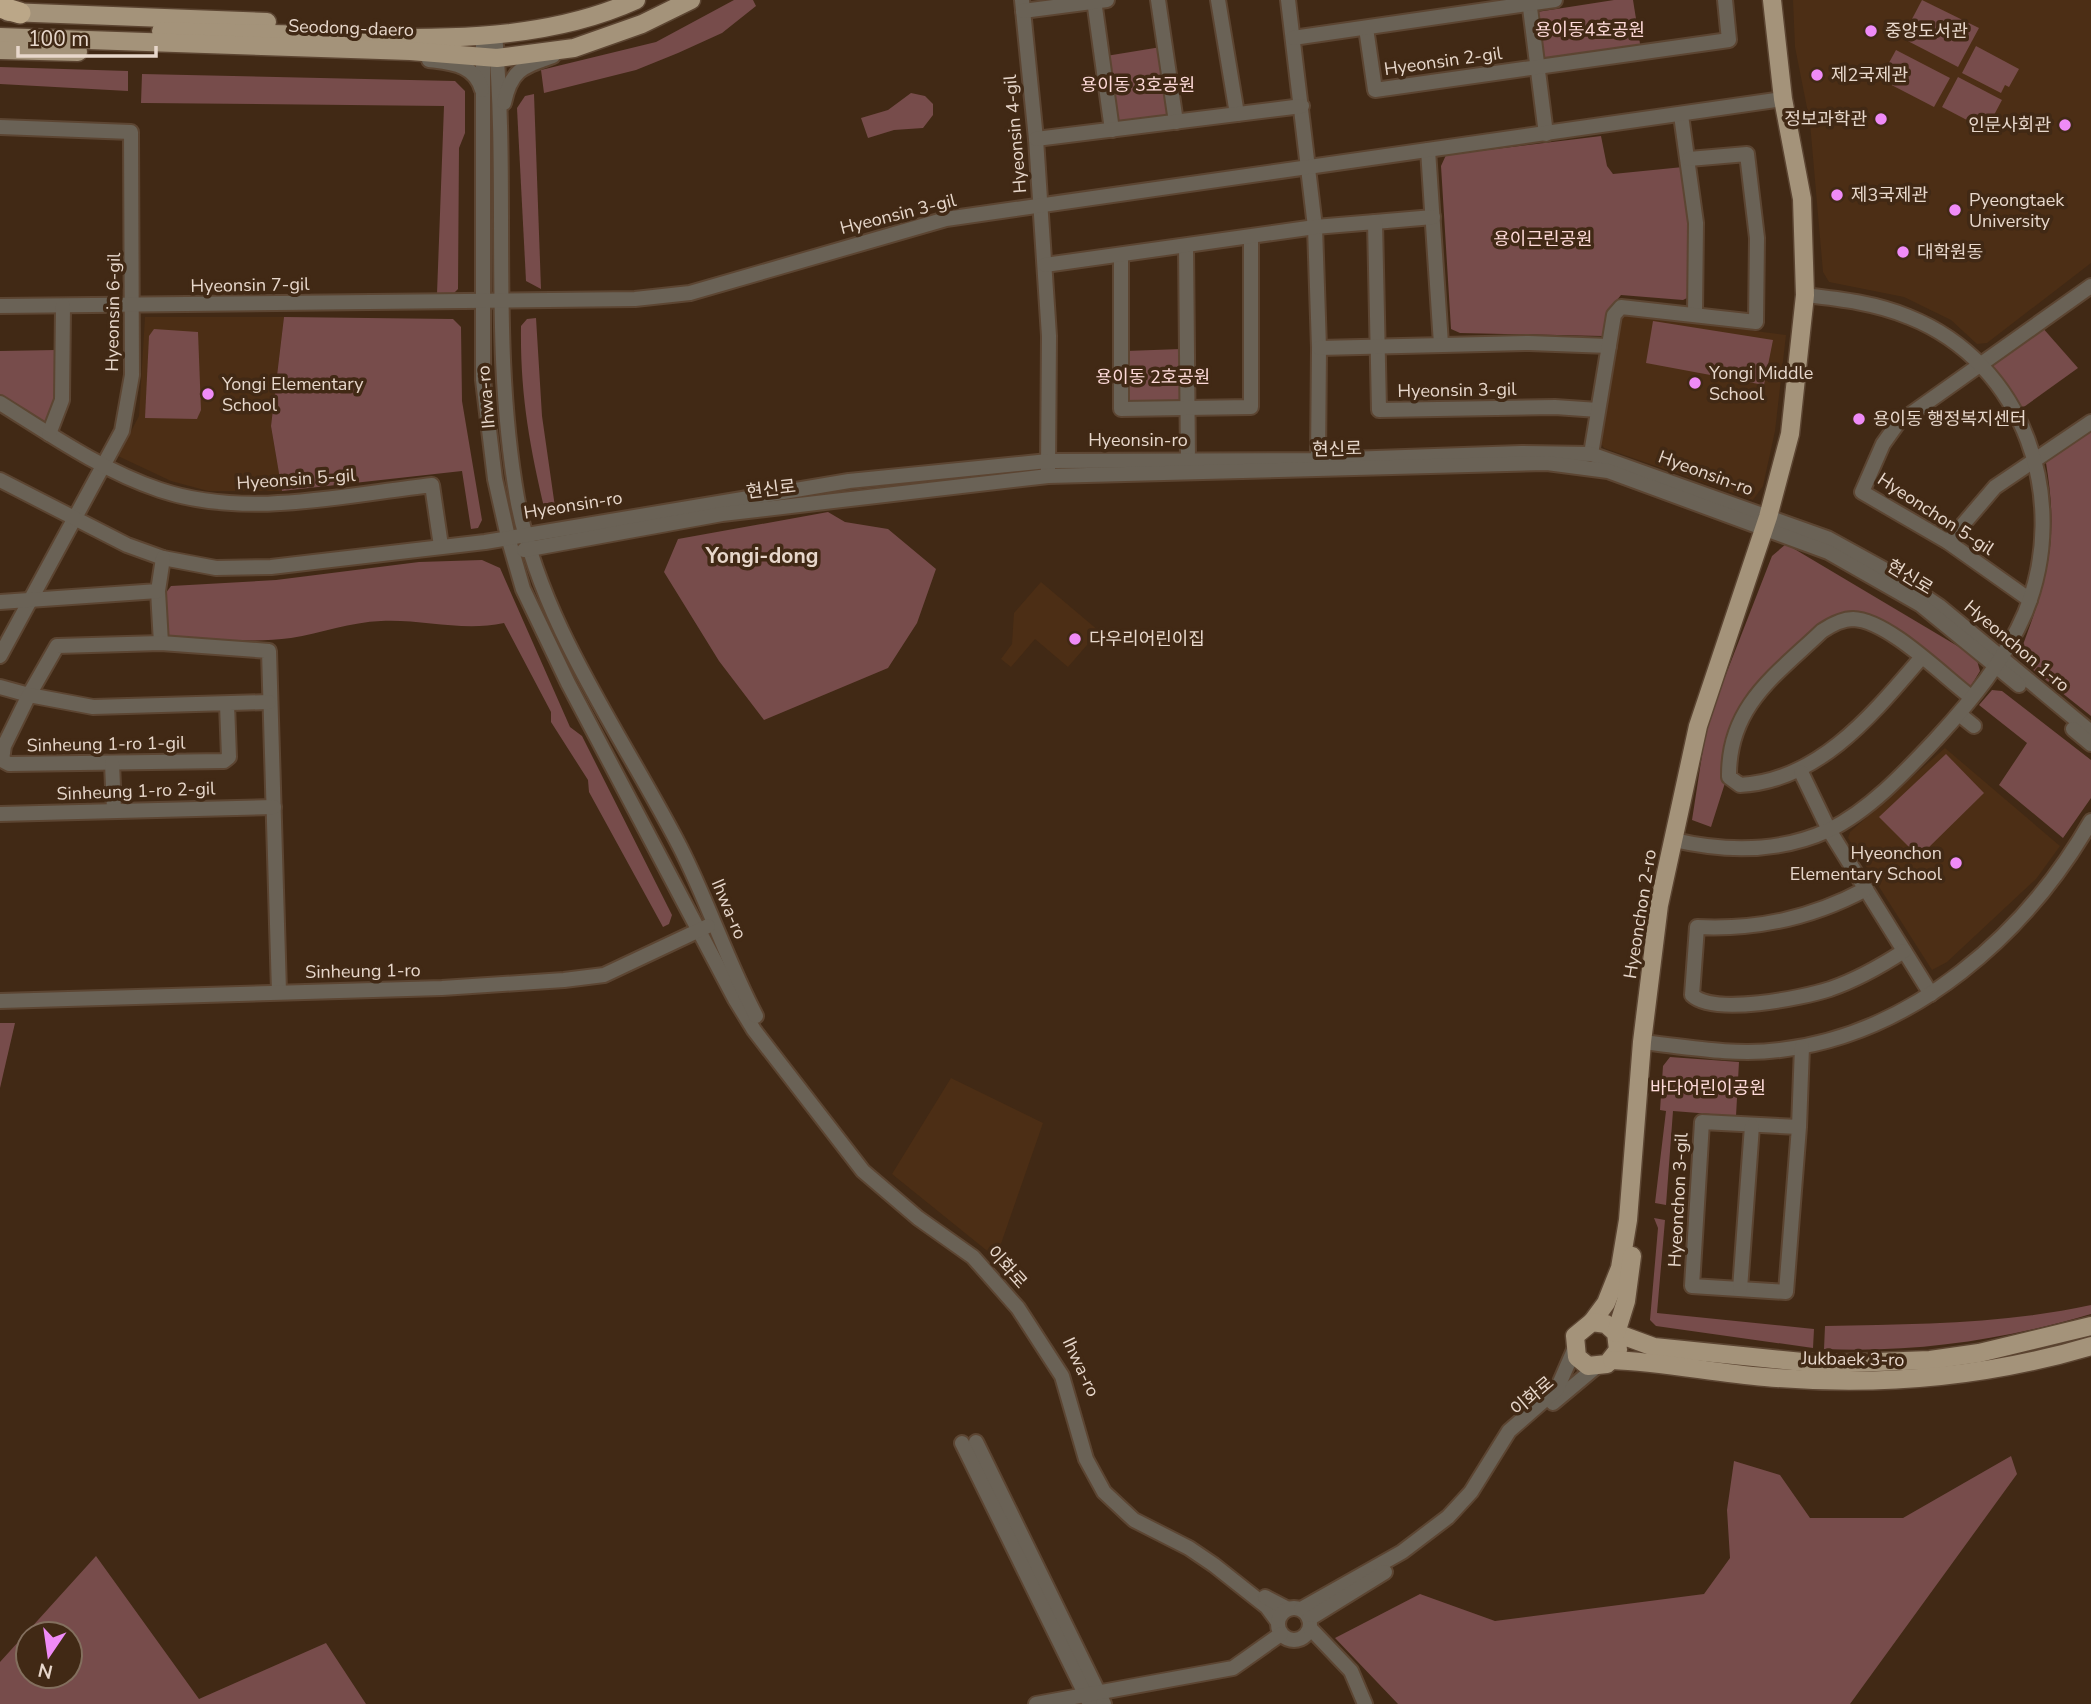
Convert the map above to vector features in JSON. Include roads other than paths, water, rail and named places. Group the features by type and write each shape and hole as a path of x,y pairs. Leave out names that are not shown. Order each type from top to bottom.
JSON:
{"main road":[{"name":"Seodong-daero","path":"0,27 388,38 489,34 558,26 613,10 636,0"},
{"name":"Seodong-daero","path":"0,37 410,51 486,57 574,48 642,24 691,0"},
{"name":"Hyeonsin-ro","path":"1767,522 1790,434 1805,295 1802,199 1783,99 1772,0"},
{"path":"4,11 489,34"},
{"path":"0,50 486,57"},
{"name":"Hyeonchon 2-ro","path":"1616,1333 1626,1301 1659,905 1698,726 1767,522"},
{"name":"Hyeonchon 2-ro","path":"1592,1322 1606,1303 1620,1268 1628,1220 1647,1043"},
{"path":"1626,1301 1628,1321 1642,1340 1654,1347"},
{"path":"1592,1322 1606,1324 1616,1333 1618,1350 1604,1364 1582,1362 1574,1350 1579,1329 1592,1322"},
{"name":"Jukbaek 3-ro","path":"1616,1333 1654,1347 1823,1364 1930,1360 1979,1353 2091,1326"},
{"name":"Jukbaek 3-ro","path":"1604,1364 1843,1382 1909,1381 2048,1359 2091,1346"}],"street":[{"path":"1158,0 1176,122"},
{"path":"1218,0 1237,114"},
{"path":"1288,0 1315,227 1319,348 1318,460"},
{"path":"1293,38 1555,0"},
{"name":"Hyeonsin 2-gil","path":"1366,28 1375,90 1729,40 1725,0"},
{"path":"1022,6 1098,1 1112,130"},
{"path":"1529,2 1546,134"},
{"name":"Hyeonsin 4-gil","path":"1022,6 1036,139 1049,336 1048,468"},
{"path":"489,34 486,57 483,380 495,479 508,537"},
{"path":"500,122 508,84 517,71 574,48"},
{"name":"Ihwa-ro","path":"486,57 500,122 503,379 518,501 537,573 558,621 680,847 763,1030 858,1158 890,1190 989,1264 1022,1301 1061,1362 1078,1402 1092,1457 1105,1484 1129,1509 1192,1542 1271,1602 1302,1621 1349,1680 1363,1704"},
{"path":"420,58 468,68 480,83 486,104"},
{"name":"Hyeonsin 3-gil","path":"500,300 635,299 690,293 946,219 1783,99"},
{"path":"1036,139 1302,106"},
{"path":"1681,115 1696,223 1695,314"},
{"name":"Hyeonsin 6-gil","path":"0,127 131,132 134,306 129,400 122,432 105,467 30,600"},
{"path":"1429,150 1441,344"},
{"path":"1591,454 1614,315 1621,307 1756,322 1757,238 1747,153 1689,159"},
{"path":"1045,265 1315,227 1433,217"},
{"name":"Hyeonsin 3-gil","path":"1375,222 1379,410 1555,407 1598,410"},
{"path":"1121,255 1121,410 1251,407 1251,237"},
{"path":"1186,246 1188,462"},
{"name":"Hyeonchon 5-gil","path":"2030,600 1948,542 1862,492 1883,444 1898,423 2091,286"},
{"path":"1674,840 1716,850 1757,849 1829,830 1865,805 1909,768 1959,714 1998,662 2030,600 2041,561 2043,527 2035,457 2024,425 1982,364 1948,338 1910,317 1871,305 1805,295"},
{"name":"Hyeonsin 7-gil","path":"0,306 500,300"},
{"path":"49,434 61,401 63,306"},
{"path":"1319,348 1441,344 1609,346"},
{"name":"Hyeonsin 5-gil","path":"0,403 105,467 160,490 203,501 242,504 432,485 441,546"},
{"path":"1948,542 1995,487 2035,457 2091,422"},
{"name":"Hyeonsin-ro","path":"0,480 76,520 163,558 216,568 271,567 508,537 529,541 849,481 1188,462 1521,453 1591,454 1767,522"},
{"name":"현신로","path":"1048,468 1547,463 1608,471 1767,522"},
{"name":"Hyeonchon 1-ro","path":"1767,522 1827,538 1886,571 1939,606 1998,662 2091,732"},
{"name":"이화로","path":"508,537 523,589 568,683 754,1030 863,1171 909,1211 973,1257 1018,1308 1062,1376 1086,1459 1104,1492 1135,1520 1189,1548 1268,1606 1279,1628"},
{"path":"512,552 529,541"},
{"path":"161,643 158,591 163,558"},
{"path":"0,602 158,591"},
{"path":"0,656 30,600"},
{"path":"1921,658 1879,706 1801,772 1740,785 1729,777 1729,765 1743,713 1752,698 1812,640 1834,623 1852,619 1877,625 1921,658 1970,697"},
{"name":"Sinheung 1-ro 1-gil","path":"227,704 229,757 224,761 9,764 2,760 4,746 57,646 161,643 269,651 279,992"},
{"path":"1998,662 2091,744"},
{"path":"0,687 93,707 270,702"},
{"path":"1959,714 1974,726"},
{"path":"112,763 114,810"},
{"path":"1801,772 1829,830 1931,994"},
{"name":"Sinheung 1-ro 2-gil","path":"0,814 274,807"},
{"path":"1647,1043 1736,1051 1802,1047 1899,1012 1968,969 2016,924 2068,862 2091,821"},
{"path":"1866,889 1835,906 1786,921 1738,929 1697,927 1692,995 1711,1005 1775,1000 1830,989 1878,968 1904,951"},
{"name":"Sinheung 1-ro","path":"0,1001 442,988 604,975 716,923"},
{"name":"Hyeonchon 3-gil","path":"1799,1127 1702,1122 1692,1286 1786,1292 1799,1127 1802,1047"},
{"path":"1740,1289 1752,1126"},
{"name":"이화로","path":"1302,1621 1448,1517 1471,1492 1509,1431 1557,1389 1574,1350"},
{"name":"이화로","path":"1302,1621 1402,1561 1473,1504 1510,1441 1522,1428 1604,1364"},
{"path":"969,1443 1094,1698"},
{"path":"1036,1704 1094,1698 1233,1668 1279,1628 1281,1613 1302,1621 1290,1640 1279,1628"}],"place":[{"name":"중앙도서관","path":"1871,31"},
{"name":"제2국제관","path":"1817,75"},
{"name":"정보과학관","path":"1881,119"},
{"name":"인문사회관","path":"2065,125"},
{"name":"제3국제관","path":"1837,195"},
{"name":"Pyeongtaek University","path":"1955,210"},
{"name":"대학원동","path":"1903,252"},
{"name":"Yongi Middle School","path":"1695,383"},
{"name":"Yongi Elementary School","path":"208,394"},
{"name":"용이동 행정복지센터","path":"1859,419"},
{"name":"다우리어린이집","path":"1075,639"},
{"name":"Hyeonchon Elementary School","path":"1956,863"}],"district":[{"name":"Yongi-dong","path":"762,556"}],"park label":[{"name":"용이동4호공원","path":"1590,30"},
{"name":"용이동 3호공원","path":"1138,85"},
{"name":"용이근린공원","path":"1543,239"},
{"name":"용이동 2호공원","path":"1153,377"},
{"name":"바다어린이공원","path":"1708,1088"}]}
